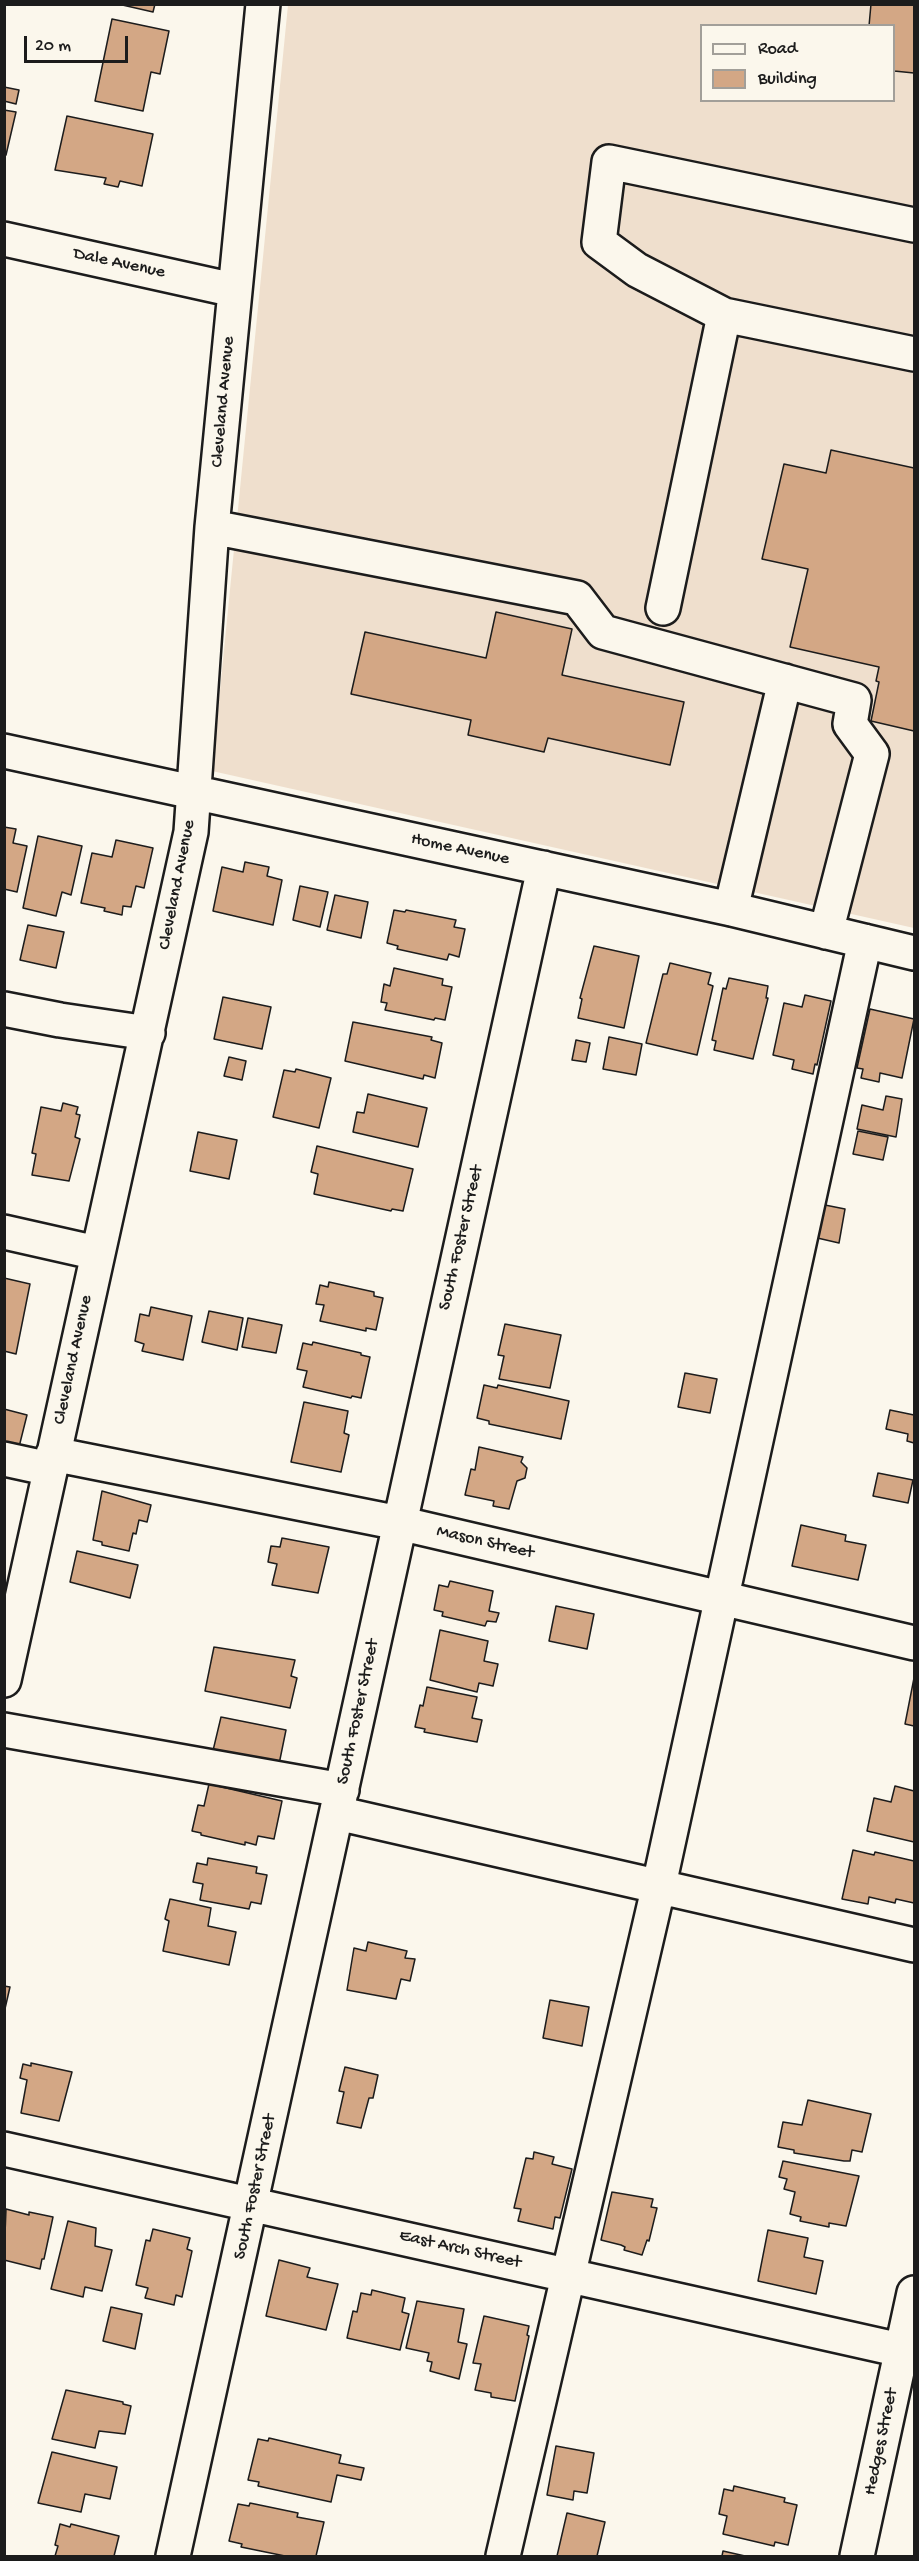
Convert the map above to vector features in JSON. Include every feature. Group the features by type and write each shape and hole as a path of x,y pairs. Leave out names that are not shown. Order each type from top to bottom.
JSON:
{"street":[{"name":"Cleveland Avenue","path":"4,1680 191,832 212,527 263,4"},
{"path":"915,225 609,162 599,242 637,270 724,315 915,354"},
{"name":"Dale Avenue","path":"4,239 234,290"},
{"path":"663,608 724,315"},
{"path":"212,527 577,598 603,632 854,700 850,724 872,754 826,932"},
{"path":"731,909 784,681"},
{"name":"Home Avenue","path":"4,751 731,909 915,953"},
{"name":"South Foster Street","path":"173,2556 544,868"},
{"path":"503,2556 659,1885 865,941"},
{"path":"4,1009 148,1033"},
{"path":"4,1232 97,1253"},
{"name":"Mason Street","path":"4,1459 52,1461 399,1523 915,1643"},
{"path":"4,1730 340,1802 659,1885 915,1945"},
{"name":"East Arch Street","path":"4,2149 908,2351"},
{"name":"Hedges Street","path":"857,2556 908,2351 915,2293"}],"shaded area":[{"path":"288,5 914,5 914,928 212,771"}],"building":[{"path":"118,4 155,4 153,12"},
{"path":"871,4 914,4 914,73 895,71 895,24 869,24"},
{"path":"112,19 169,31 160,74 151,72 143,111 95,101"},
{"path":"4,87 19,90 16,104 4,101"},
{"path":"4,110 16,112 6,155 4,154"},
{"path":"67,116 153,134 142,186 120,181 118,187 104,184 106,178 55,170"},
{"path":"831,450 914,468 914,731 871,721 879,682 876,681 879,667 790,647 808,569 762,559 784,464 826,473"},
{"path":"496,612 572,629 562,675 684,702 670,765 548,738 544,752 468,735 471,720 351,694 365,632 486,658"},
{"path":"4,827 16,829 13,843 27,846 17,892 4,889"},
{"path":"38,836 82,846 71,895 62,892 56,916 23,908"},
{"path":"116,840 153,848 144,888 136,886 131,907 123,906 122,915 104,911 105,908 81,903 92,853 112,857"},
{"path":"245,862 269,867 267,876 282,880 273,925 213,911 222,867 243,872"},
{"path":"300,886 328,892 320,927 293,920"},
{"path":"335,895 368,902 361,938 327,930"},
{"path":"394,910 405,912 406,910 456,920 454,927 465,929 459,957 449,954 447,960 397,949 398,946 387,943"},
{"path":"28,925 64,932 56,968 20,960"},
{"path":"594,946 639,956 624,1028 578,1018 582,999 580,998"},
{"path":"670,963 711,973 708,984 713,986 697,1055 646,1043 663,974 667,974"},
{"path":"394,968 443,979 442,985 452,987 445,1020 435,1018 434,1020 385,1010 387,1003 381,1002 384,984 390,986"},
{"path":"729,978 768,986 766,998 768,998 753,1059 714,1050 716,1041 712,1040 723,988 726,989"},
{"path":"805,995 831,1001 813,1074 792,1069 794,1060 773,1055 784,1003 802,1007"},
{"path":"223,997 271,1007 262,1049 214,1039"},
{"path":"870,1009 914,1019 902,1078 880,1073 879,1082 861,1078 863,1069 857,1068"},
{"path":"353,1022 432,1037 431,1040 442,1043 435,1078 424,1075 423,1079 345,1061"},
{"path":"609,1037 642,1044 636,1075 603,1069"},
{"path":"576,1040 590,1043 586,1062 572,1060"},
{"path":"229,1057 246,1061 242,1080 224,1076"},
{"path":"296,1069 331,1078 319,1128 273,1117 284,1070 295,1072"},
{"path":"368,1094 427,1108 418,1147 353,1132 357,1112 364,1113"},
{"path":"886,1096 902,1099 896,1137 857,1129 862,1105 883,1110"},
{"path":"63,1103 78,1107 76,1114 80,1115 75,1137 80,1139 69,1181 32,1175 36,1154 32,1153 41,1107 61,1111"},
{"path":"858,1131 888,1137 883,1160 853,1154"},
{"path":"198,1132 237,1140 229,1179 190,1171"},
{"path":"317,1146 413,1169 403,1211 392,1209 391,1211 314,1194 318,1174 311,1172"},
{"path":"820,1204 845,1209 839,1243 813,1237"},
{"path":"4,1278 30,1284 16,1354 4,1351"},
{"path":"329,1282 374,1292 374,1296 383,1298 376,1330 366,1328 366,1331 320,1321 324,1305 316,1304 320,1285 328,1287"},
{"path":"151,1307 192,1316 183,1360 142,1351 144,1344 135,1341 140,1314 149,1316"},
{"path":"209,1311 243,1318 237,1350 202,1342"},
{"path":"248,1318 282,1325 276,1353 242,1347"},
{"path":"505,1324 561,1335 550,1388 499,1379 504,1356 498,1355"},
{"path":"313,1342 370,1357 361,1398 352,1396 351,1398 303,1387 307,1371 297,1369 303,1343 312,1345"},
{"path":"685,1373 717,1379 710,1413 678,1407"},
{"path":"484,1385 497,1388 498,1385 569,1401 561,1439 489,1424 489,1421 477,1418"},
{"path":"304,1402 348,1411 344,1433 349,1435 341,1472 291,1462"},
{"path":"4,1409 27,1415 17,1455 4,1452"},
{"path":"890,1410 914,1415 914,1443 907,1441 908,1434 886,1429"},
{"path":"479,1447 523,1457 521,1462 527,1468 525,1478 517,1481 509,1509 493,1506 494,1501 465,1495 471,1469 475,1470"},
{"path":"878,1473 913,1480 908,1503 873,1496"},
{"path":"102,1491 151,1505 147,1522 139,1520 129,1551 102,1545 102,1542 93,1540"},
{"path":"801,1525 846,1535 845,1541 866,1545 858,1580 792,1566"},
{"path":"282,1538 329,1547 318,1593 272,1585 277,1564 268,1562 271,1546 280,1547"},
{"path":"77,1551 138,1565 130,1598 70,1582"},
{"path":"450,1581 493,1591 489,1611 499,1613 496,1622 487,1621 485,1626 442,1616 443,1612 434,1610 439,1585 448,1587"},
{"path":"556,1606 594,1614 587,1649 549,1641"},
{"path":"440,1630 488,1641 484,1661 498,1664 493,1686 479,1683 477,1692 430,1680"},
{"path":"214,1647 295,1660 291,1676 297,1678 290,1708 205,1691"},
{"path":"914,1678 914,1726 905,1724"},
{"path":"427,1687 477,1697 472,1718 482,1720 477,1742 424,1732 425,1729 415,1727"},
{"path":"221,1717 286,1730 277,1774 211,1759"},
{"path":"209,1784 282,1801 274,1839 258,1836 256,1845 245,1842 245,1845 192,1831 198,1805 204,1806"},
{"path":"895,1786 914,1791 914,1842 867,1831 874,1798 891,1802"},
{"path":"853,1850 874,1855 875,1852 914,1861 914,1903 896,1899 895,1903 869,1897 868,1904 842,1899"},
{"path":"208,1858 257,1867 256,1873 267,1875 261,1904 251,1902 249,1909 200,1900 203,1884 193,1882 197,1863 207,1865"},
{"path":"170,1899 211,1908 208,1926 236,1932 229,1965 163,1951 169,1921 165,1919"},
{"path":"368,1942 407,1951 405,1958 415,1959 410,1981 401,1979 396,1999 347,1990 354,1948 366,1951"},
{"path":"4,1986 10,1987 4,2013"},
{"path":"550,2000 589,2007 582,2046 543,2038"},
{"path":"31,2063 72,2072 59,2121 21,2113 27,2080 20,2078 23,2064 31,2066"},
{"path":"345,2067 378,2075 373,2098 369,2098 361,2128 337,2123 344,2092 339,2091"},
{"path":"808,2100 871,2114 862,2152 852,2150 850,2161 844,2161 794,2153 794,2150 778,2147 783,2122 802,2125"},
{"path":"534,2152 554,2157 552,2164 572,2169 560,2218 555,2217 553,2229 518,2221 521,2209 514,2208 526,2158 533,2159"},
{"path":"783,2161 859,2176 846,2226 829,2223 829,2227 800,2221 801,2217 790,2214 795,2192 784,2189 787,2179 779,2177"},
{"path":"612,2192 653,2199 651,2207 657,2208 649,2241 647,2240 642,2255 624,2250 625,2247 621,2245 601,2240"},
{"path":"6,2209 29,2215 29,2212 53,2217 40,2269 4,2260"},
{"path":"68,2221 96,2228 95,2246 112,2250 102,2291 85,2287 83,2297 51,2289"},
{"path":"153,2229 190,2238 187,2249 192,2251 182,2297 176,2295 174,2305 145,2298 148,2288 136,2285 146,2240 150,2241"},
{"path":"768,2230 808,2238 804,2257 823,2261 816,2294 758,2281"},
{"path":"279,2260 310,2268 307,2277 338,2284 326,2330 266,2316"},
{"path":"372,2290 405,2298 402,2312 409,2314 400,2350 347,2338 353,2311 357,2312 361,2293 371,2295"},
{"path":"417,2301 464,2309 458,2342 467,2344 459,2379 430,2371 432,2362 427,2361 429,2353 406,2348"},
{"path":"111,2307 142,2314 135,2349 103,2341"},
{"path":"484,2316 529,2326 527,2335 529,2336 515,2401 491,2397 491,2393 475,2390 481,2364 473,2363"},
{"path":"66,2390 123,2402 131,2406 125,2434 99,2431 95,2448 52,2439"},
{"path":"269,2438 341,2455 339,2463 364,2468 361,2480 337,2475 331,2502 258,2486 259,2482 248,2480 258,2439 268,2441"},
{"path":"556,2446 594,2453 587,2493 574,2491 573,2500 547,2495"},
{"path":"52,2452 117,2467 110,2499 85,2494 81,2512 38,2503"},
{"path":"734,2486 785,2498 784,2502 797,2505 788,2545 775,2542 774,2546 723,2534 727,2516 719,2514 724,2489 733,2491"},
{"path":"250,2503 298,2513 297,2517 324,2522 316,2556 285,2556 241,2547 242,2544 229,2541 238,2504 249,2506"},
{"path":"567,2513 605,2522 597,2556 557,2556"},
{"path":"60,2524 70,2527 71,2524 119,2536 114,2556 55,2556"},
{"path":"723,2551 745,2556 722,2556"}]}
